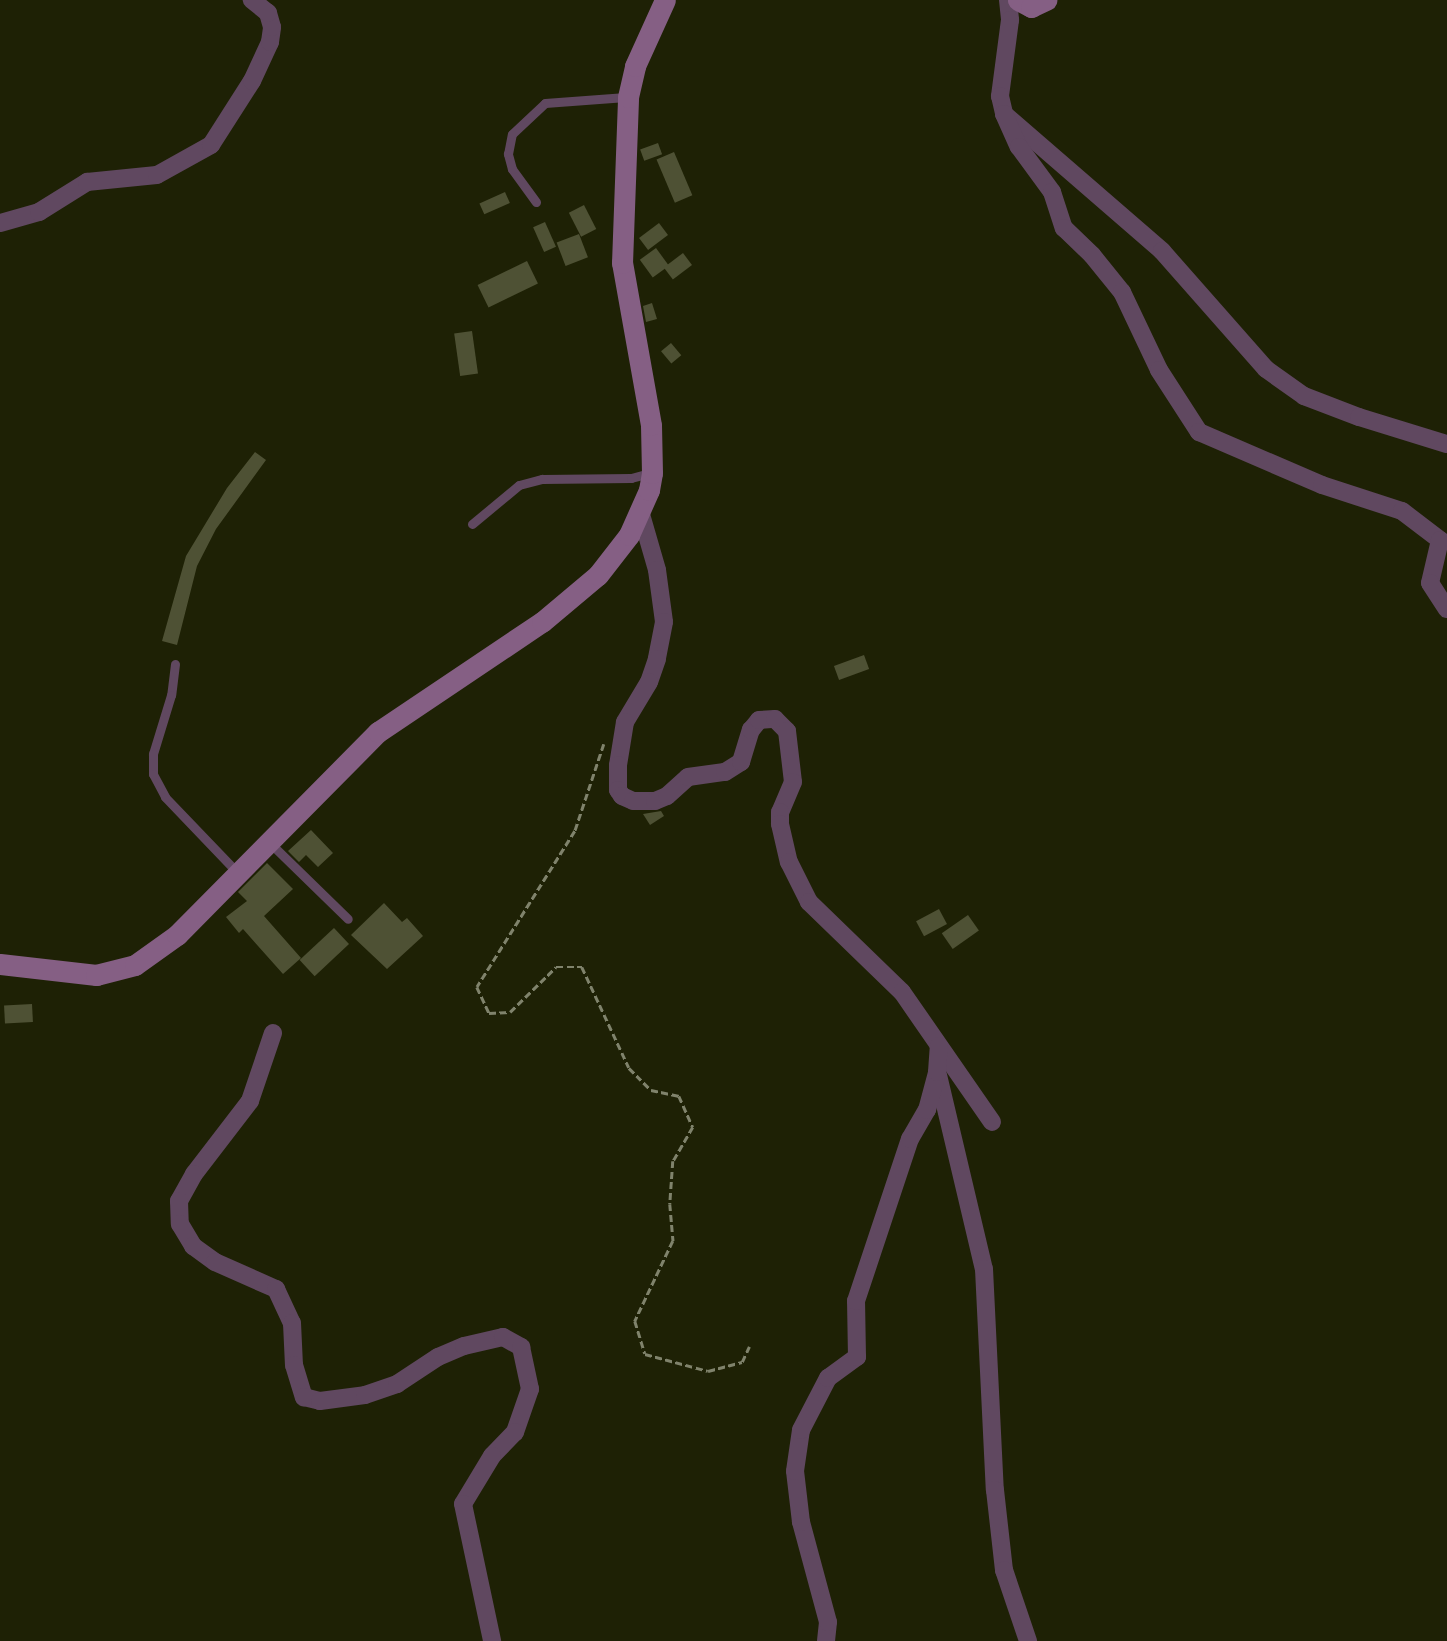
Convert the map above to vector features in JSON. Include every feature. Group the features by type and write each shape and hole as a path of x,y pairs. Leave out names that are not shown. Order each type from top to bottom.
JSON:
{"main road":[{"path":"0,964 96,975 135,965 177,935 378,732 542,622 598,575 629,535 649,490 652,473 651,425 622,263 628,97 635,66 665,0"},
{"path":"1018,0 1031,7 1046,0"}],"street":[{"path":"0,223 39,212 87,182 157,175 211,145 253,81 270,42 272,27 268,13 252,0"},
{"path":"1008,0 1010,20 1000,96 1004,114 1019,147 1052,192 1064,228 1093,255 1122,292 1159,370 1199,432 1322,485 1402,511 1440,540 1430,583 1447,609"},
{"path":"1004,114 1162,251 1266,369 1304,396 1359,417 1447,444"},
{"path":"640,511 657,570 664,622 657,660 649,682 625,722 618,765 618,790 622,796 633,801 655,800 667,796 688,777 725,772 741,762 751,730 759,720 775,719 787,731 793,782 779,812 780,824 789,862 809,902 902,992 992,1122"},
{"path":"273,1033 250,1101 194,1174 179,1201 180,1224 193,1246 215,1262 276,1289 292,1323 294,1365 304,1397 320,1401 365,1395 397,1384 438,1357 464,1346 503,1337 521,1347 530,1389 515,1432 492,1456 463,1504 492,1641"},
{"path":"826,1641 828,1622 806,1543 795,1471 801,1430 828,1378 857,1357 856,1301 910,1139 927,1110 937,1072 939,1046"},
{"path":"937,1072 984,1269 995,1490 1004,1570 1022,1631 1028,1641"}],"lane":[{"path":"536,202 512,169 508,154 512,134 545,103 628,97"},
{"path":"471,524 519,485 542,478 631,478 652,473"},
{"path":"175,664 172,695 153,754 153,774 165,797 237,873"},
{"path":"269,842 348,919"}],"path":[{"path":"609,738 603,747 575,831 477,987 489,1013 510,1012 556,967 582,967 629,1068 651,1090 679,1096 693,1127 673,1161 670,1204 673,1241 635,1321 645,1354 708,1371 742,1362 749,1347"}],"building":[{"path":"658,143 662,154 644,161 640,149"},
{"path":"674,152 692,195 675,203 657,159"},
{"path":"505,192 510,203 484,214 479,203"},
{"path":"584,205 596,229 581,237 569,213"},
{"path":"545,222 556,247 544,252 533,227"},
{"path":"659,223 668,235 648,250 639,238"},
{"path":"579,234 588,257 566,266 557,243"},
{"path":"656,248 669,266 653,278 640,260"},
{"path":"683,253 692,265 673,279 664,267"},
{"path":"527,261 538,283 489,308 478,285"},
{"path":"652,303 657,319 646,322 643,306"},
{"path":"472,331 478,374 460,376 454,334"},
{"path":"671,343 681,355 671,364 661,351"},
{"path":"255,452 266,460 216,529 197,566 177,645 162,641 186,556 227,488"},
{"path":"864,655 869,669 839,680 834,666"},
{"path":"661,811 664,816 650,825 643,814"},
{"path":"311,830 333,853 318,867 306,855 299,862 288,851"},
{"path":"267,863 293,889 264,916 301,958 283,974 243,929 239,933 226,917 247,901 238,892"},
{"path":"384,903 402,922 407,918 423,936 387,969 351,935"},
{"path":"939,909 947,924 924,936 916,921"},
{"path":"968,915 979,931 953,949 942,933"},
{"path":"334,928 349,944 315,976 300,960"},
{"path":"32,1004 33,1022 5,1023 4,1005"}]}
